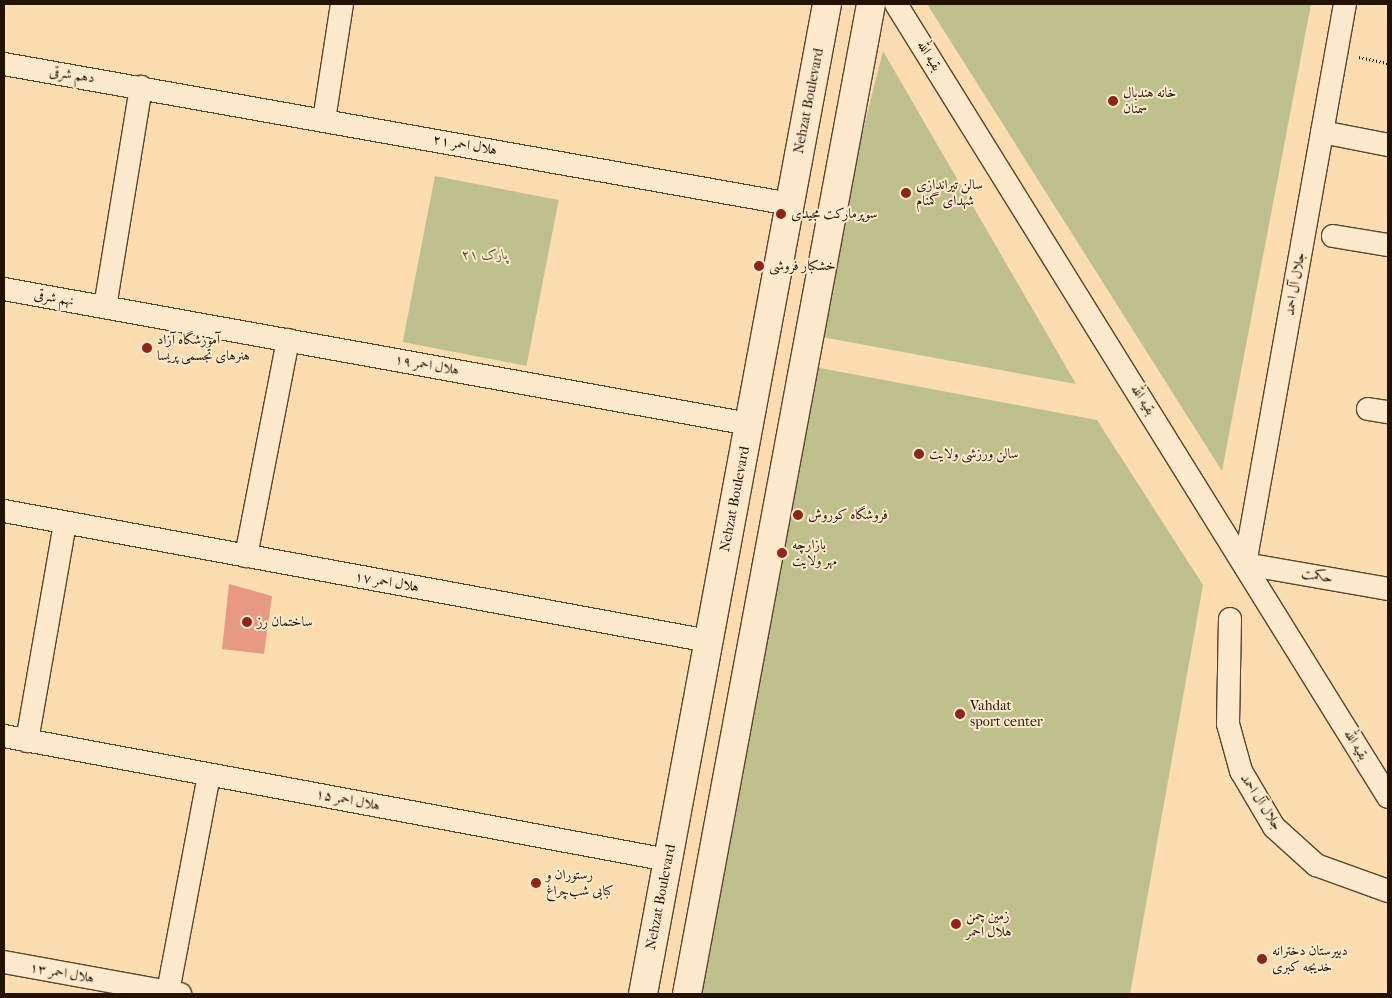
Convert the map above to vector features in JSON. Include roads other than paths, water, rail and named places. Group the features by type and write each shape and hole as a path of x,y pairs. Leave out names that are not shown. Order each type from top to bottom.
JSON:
{"main road":[{"name":"Nehzat Boulevard","path":"644,986 827,4"},
{"path":"644,986 688,991 871,4"}],"street":[{"path":"324,120 342,4"},
{"name":"بقیه الله","path":"896,4 1388,797"},
{"name":"جلال آل احمد","path":"1245,564 1345,4"},
{"name":"دهم شرقی","path":"4,64 141,87"},
{"path":"105,307 141,87"},
{"name":"هلال احمر ۲۱","path":"141,87 790,204"},
{"path":"1322,132 1388,145"},
{"path":"1333,236 1388,245"},
{"name":"نهم شرقی","path":"4,288 105,307"},
{"name":"هلال احمر ۱۹","path":"105,307 749,424"},
{"path":"246,556 288,340"},
{"name":"هلال احمر ۱۷","path":"4,511 709,641"},
{"path":"27,741 65,523"},
{"name":"حکمت","path":"1245,564 1388,589"},
{"name":"جلال آل احمد","path":"1230,619 1228,724 1241,772 1274,827 1316,865 1388,891"},
{"name":"هلال احمر ۱۵","path":"4,736 668,860"},
{"path":"174,993 209,775"},
{"name":"هلال احمر ۱۳","path":"4,962 174,993"}],"place":[{"name":"خانه هندبال سمنان","path":"1113,101"},
{"name":"سالن تیراندازی شهدای گمنام","path":"906,193"},
{"name":"سوپرمارکت مجیدی","path":"781,214"},
{"name":"خشکبار فروشی","path":"759,266"},
{"name":"آموزشگاه آزاد هنرهای تجسمی پریسا","path":"147,348"},
{"name":"سالن ورزشی ولایت","path":"919,454"},
{"name":"فروشگاه کوروش","path":"798,515"},
{"name":"بازارچه مهر ولایت","path":"782,553"},
{"name":"ساختمان رز","path":"247,622"},
{"name":"Vahdat sport center","path":"960,714"},
{"name":"رستوران و کبابی شب‌چراغ","path":"536,883"},
{"name":"زمین چمن هلال احمر","path":"956,924"},
{"name":"دبیرستان دخترانه خدیجه کبری","path":"1262,959"}],"park label":[{"name":"پارک ۲۱","path":"485,255"}]}
